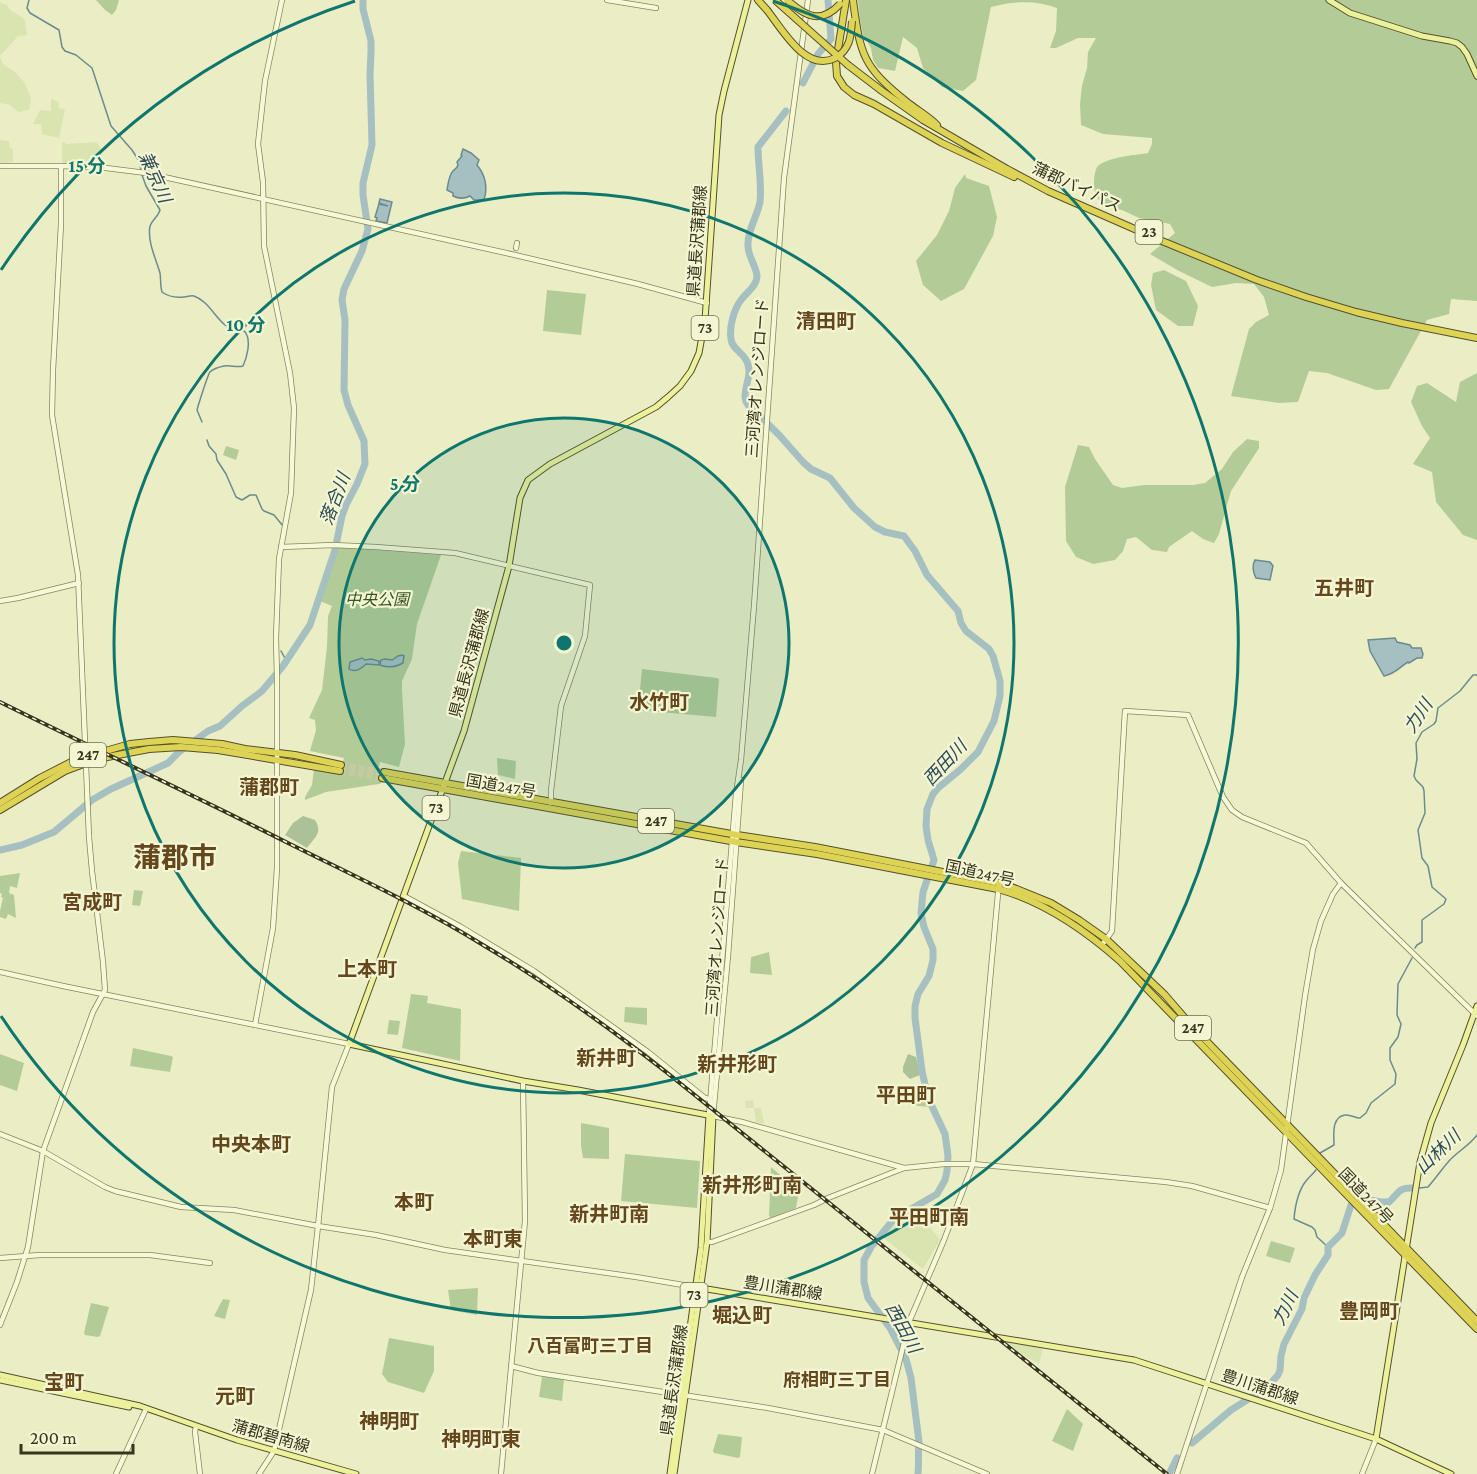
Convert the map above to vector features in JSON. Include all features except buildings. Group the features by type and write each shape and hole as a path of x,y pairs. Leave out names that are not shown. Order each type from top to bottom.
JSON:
{"highway":[{"path":"758,0 798,49 808,57 819,61 836,58 845,50 850,38 853,0"},
{"name":"蒲郡バイパス","path":"777,0 849,64 923,120 1048,191 1208,260 1306,297 1402,323 1477,337"},
{"path":"787,0 801,12 813,16 825,15 843,1"},
{"path":"853,0 859,41 868,64 887,85 938,126"},
{"path":"843,1 836,62 837,76 844,87 854,95 956,150 1048,191"},
{"name":"蒲郡バイパス","path":"849,64 938,126 1048,187 1153,234 1313,297 1388,318 1477,337"},
{"name":"247","path":"0,803 63,766 86,756 130,744 162,741 203,742 340,768"},
{"name":"247","path":"0,810 65,771 98,759 132,751 181,747 276,757"},
{"name":"国道247号","path":"383,775 927,872 999,886 1051,903 1079,920 1165,996 1477,1321"},
{"name":"国道247号","path":"1104,942 1477,1329"}],"main road":[{"name":"県道長沢蒲郡線","path":"349,1044 465,731 508,566 520,498 528,480 550,464 656,407 680,386 699,353 707,303 719,115 748,0"},
{"path":"1329,0 1350,13 1422,36 1457,43 1467,54 1477,76"},
{"path":"1376,1439 1420,1162 1426,1138 1476,1015 1477,1006"},
{"path":"349,1044 523,1081 711,1115"},
{"name":"県道長沢蒲郡線","path":"698,1288 707,1242 711,1115"},
{"name":"県道長沢蒲郡線","path":"672,1474 698,1288 711,1115"},
{"name":"豊川蒲郡線","path":"698,1288 1134,1360 1376,1439 1451,1474"},
{"name":"蒲郡碧南線","path":"0,1375 129,1404 274,1451 356,1474"},
{"name":"蒲郡碧南線","path":"0,1380 146,1409"}],"street":[{"path":"255,1025 273,928 277,868 276,638 279,559 291,494 294,408 290,373 264,246 263,182 258,144 265,81 282,0"},
{"path":"607,0 656,8"},
{"name":"三河湾オレンジロード","path":"711,1115 728,956 736,794 754,606 784,177 808,0"},
{"path":"0,166 106,168 143,173 638,284 707,303"},
{"path":"0,1325 26,1256 43,1151 93,1012 105,990 87,801 77,559 52,415 61,224 61,166"},
{"path":"282,547 333,545 455,553 590,585 585,636 561,706 551,805"},
{"path":"0,601 79,583"},
{"path":"1104,942 1112,931 1125,711 1188,715 1227,804 1232,810 1242,817 1306,843 1341,883 1476,1015"},
{"name":"三河湾オレンジロード","path":"711,1115 710,1100 734,838"},
{"path":"1177,1474 1242,1277 1270,1208 1281,1170 1313,950 1321,921 1333,894 1341,883"},
{"path":"872,1474 909,1322 973,1164 999,886"},
{"path":"404,896 534,970 710,1100"},
{"path":"0,972 349,1044 332,1087 311,1290 274,1451 259,1474"},
{"path":"501,1474 526,1210 523,1081"},
{"path":"711,1115 904,1168"},
{"path":"0,1134 43,1151 105,1187 181,1207 234,1210 376,1235 445,1250 698,1288"},
{"path":"707,1242 813,1205 904,1168 944,1164 973,1164 1166,1182 1192,1186 1270,1208"},
{"path":"0,1258 150,1255 210,1263"},
{"path":"511,1366 538,1373 768,1408 883,1430 987,1474"},
{"path":"116,1474 146,1409"},
{"path":"196,1426 200,1474"},
{"path":"1362,1474 1376,1439"}],"green space":[{"path":"96,0 119,0 112,15"},
{"path":"858,0 1477,0 1477,301 1451,299 1449,314 1427,320 1389,389 1376,390 1327,373 1309,371 1298,402 1279,403 1231,396 1249,329 1269,315 1264,297 1254,284 1236,283 1212,287 1150,254 1175,233 1170,224 1139,218 1122,210 1104,207 1097,198 1094,181 1097,167 1114,159 1148,153 1152,138 1103,134 1081,125 1082,86 1088,52 1096,38 1078,38 1056,48 1050,48 1056,31 1057,8 1025,2 991,7 976,80 963,91 942,87 923,68 917,48 903,37 895,71 878,68 873,60 871,48 863,35"},
{"path":"0,2 23,18 27,35 18,36 0,56"},
{"path":"0,56 4,65 14,71 24,82 31,98 29,110 18,112 10,105 0,103"},
{"path":"51,99 59,102 58,108 65,109 59,138 42,134 41,124 33,124 40,110 51,111"},
{"path":"0,140 9,141 10,148 13,149 13,162 0,163"},
{"path":"62,142 67,144 96,142 100,146 102,158 100,164 62,162"},
{"path":"965,174 966,178 989,186 997,217 993,236 964,289 941,301 923,285 916,261 937,235 949,211 955,188"},
{"path":"1164,270 1186,281 1198,306 1193,326 1178,326 1156,310 1151,285 1153,273"},
{"path":"547,290 586,294 581,335 543,331"},
{"path":"1477,373 1477,540 1463,535 1436,502 1432,472 1413,464 1430,438 1411,402 1417,386 1427,383 1456,402 1460,382"},
{"path":"1247,439 1259,441 1259,448 1231,491 1219,534 1214,543 1192,531 1169,547 1167,552 1152,550 1136,537 1127,539 1123,551 1115,560 1093,564 1076,557 1066,541 1065,487 1078,445 1089,447 1113,485 1122,488 1205,483 1222,469 1233,452"},
{"path":"226,446 239,450 236,460 223,455"},
{"name":"中央公園","path":"337,547 441,555 417,624 412,659 402,681 405,744 399,767 380,762 376,780 385,782 326,792 305,800 312,785 314,769 340,774 344,758 310,751 316,730 315,720 309,718 322,690 328,616 332,606 320,601 319,597"},
{"path":"642,669 719,679 716,717 638,710"},
{"path":"497,758 516,761 515,779 498,775"},
{"path":"303,816 315,820 318,828 317,835 307,848 285,835 293,823"},
{"path":"461,851 521,858 519,911 462,899 458,863"},
{"path":"20,873 17,888 10,886 9,893 14,895 16,918 8,914 6,919 0,917 3,898 0,893 0,876"},
{"path":"134,890 143,891 140,906 132,905"},
{"path":"769,952 772,975 750,973 751,957"},
{"path":"411,994 428,996 427,1003 461,1009 460,1061 402,1048"},
{"path":"625,1007 647,1008 647,1025 624,1022"},
{"path":"389,1020 400,1021 398,1035 387,1034"},
{"path":"133,1048 173,1057 170,1072 130,1066"},
{"path":"0,1054 24,1063 17,1091 0,1085"},
{"path":"908,1054 916,1057 920,1075 910,1079 903,1072"},
{"path":"923,1087 929,1107 909,1105 913,1092"},
{"path":"753,1100 754,1108 746,1108 745,1101"},
{"path":"754,1108 761,1108 764,1124 756,1122"},
{"path":"581,1123 609,1128 609,1159 583,1158"},
{"path":"625,1154 700,1161 697,1208 621,1201"},
{"path":"771,1167 799,1191 796,1208 771,1218 769,1216"},
{"path":"918,1212 940,1240 923,1269 882,1237 897,1222"},
{"path":"1271,1241 1295,1248 1290,1263 1266,1256"},
{"path":"478,1288 477,1315 451,1310 448,1290"},
{"path":"223,1299 230,1300 225,1319 214,1316"},
{"path":"91,1303 109,1307 98,1337 84,1333"},
{"path":"389,1338 434,1346 434,1371 424,1393 388,1382 382,1374"},
{"path":"1007,1342 1043,1348 1039,1364 1006,1345"},
{"path":"542,1377 564,1379 562,1401 539,1397"},
{"path":"1067,1409 1083,1424 1073,1451 1052,1441"},
{"path":"718,1434 742,1437 740,1457 714,1453"}],"water":[{"path":"463,149 479,160 477,165 485,182 484,200 474,200 470,196 457,198 447,190"},
{"path":"380,199 392,202 387,223 376,221 379,204 388,206 379,203"},
{"path":"1255,560 1270,562 1273,566 1270,580 1256,578 1253,569"},
{"path":"1395,638 1397,642 1410,645 1412,648 1421,648 1422,658 1408,662 1395,672 1384,676 1370,651 1368,640"},
{"path":"404,656 403,663 389,667 380,665 381,660 392,660"},
{"path":"362,658 379,661 379,665 366,664 358,670 349,669 350,662"}],"waterway":[{"name":"兼京川","path":"29,0 27,8 30,13 59,30 65,51 76,55 92,68 111,126 132,150 139,161 141,170"},
{"name":"落合川","path":"0,850 22,845 54,832 92,800 168,763 208,731 220,726 262,691 283,666 310,625 335,550 342,516 365,464 364,441 344,390 345,320 342,300 344,289 362,251 368,229 363,183 372,145 371,41 363,0"},
{"name":"西田川","path":"803,83 818,54 831,39 828,0"},
{"name":"西田川","path":"786,111 758,147 760,202 749,235 748,246 757,277 753,287 738,304 731,324 732,343 748,364 746,402 803,462 811,469 830,478 854,508 875,527 885,532 904,536 915,551 927,575 958,611 966,631 989,649 1000,681 1000,696 994,721 978,752 938,788 927,809 926,826 934,860 923,892 921,913 933,949 933,960 929,976 918,994 915,1018 928,1098 945,1134 948,1156 945,1180 937,1194 894,1219 871,1247 864,1260 864,1282 868,1298 890,1328 906,1359 911,1378 919,1442 918,1474"},
{"name":"兼京川","path":"142,175 160,210 149,232 160,273 162,292 173,297 199,298 225,325 246,333 248,341 243,366 222,366 210,372 197,410 202,422"},
{"name":"兼京川","path":"207,440 236,497 242,500 250,495 256,495 262,509 274,515 283,526"},
{"name":"兼京川","path":"281,651 286,660"},
{"name":"力川","path":"1415,948 1422,942 1422,920 1444,904 1446,899 1432,887 1428,866 1422,858 1418,830 1425,813 1424,791 1414,776 1417,759 1416,743 1422,732 1436,721 1438,708 1460,691 1473,675 1477,675"},
{"name":"力川","path":"1320,1153 1334,1145 1334,1127 1337,1119 1347,1115 1360,1118 1366,1113 1371,1103 1395,1084 1396,1074 1390,1060 1390,1048 1398,1037 1401,1024 1397,1015 1398,984 1412,958"},
{"name":"山林川","path":"1419,1188 1428,1187 1449,1161 1477,1135"},
{"name":"力川","path":"1316,1170 1301,1189 1294,1219 1312,1227 1317,1237 1328,1247"},
{"name":"山林川","path":"1370,1200 1389,1202 1402,1190 1414,1188"},
{"name":"力川","path":"1192,1443 1231,1410 1271,1383 1278,1375 1284,1344 1302,1309 1304,1298 1315,1275 1328,1255 1328,1247 1342,1233 1351,1205"},
{"name":"力川","path":"1169,1474 1177,1458"}],"tunnel":[{"path":"341,765 384,772"},
{"path":"340,771 382,778"}],"railway":[{"path":"0,702 386,891 435,917 530,974 666,1072 1167,1474"}],"district":[{"name":"清田町","path":"826,321"},
{"name":"五井町","path":"1344,588"},
{"name":"水竹町","path":"659,702"},
{"name":"蒲郡町","path":"269,787"},
{"name":"蒲郡市","path":"175,857"},
{"name":"宮成町","path":"92,902"},
{"name":"上本町","path":"367,969"},
{"name":"新井町","path":"606,1058"},
{"name":"新井形町","path":"737,1064"},
{"name":"平田町","path":"906,1095"},
{"name":"中央本町","path":"251,1144"},
{"name":"新井形町南","path":"752,1185"},
{"name":"本町","path":"414,1202"},
{"name":"新井町南","path":"609,1214"},
{"name":"平田町南","path":"929,1217"},
{"name":"本町東","path":"493,1239"},
{"name":"豊岡町","path":"1369,1311"},
{"name":"堀込町","path":"742,1315"},
{"name":"八百富町三丁目","path":"590,1346"},
{"name":"府相町三丁目","path":"837,1380"},
{"name":"宝町","path":"64,1382"},
{"name":"元町","path":"235,1396"},
{"name":"神明町","path":"389,1421"},
{"name":"神明町東","path":"481,1439"}]}
